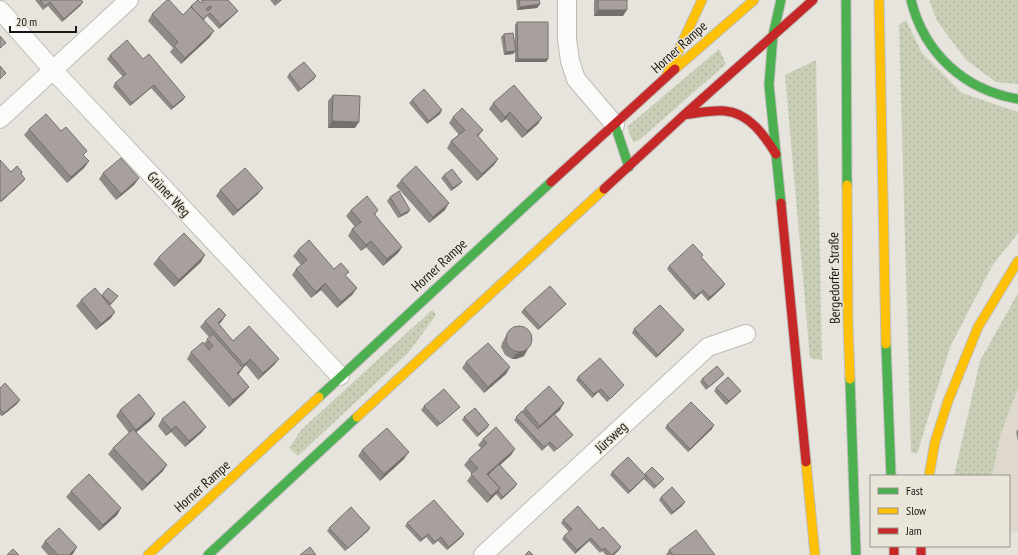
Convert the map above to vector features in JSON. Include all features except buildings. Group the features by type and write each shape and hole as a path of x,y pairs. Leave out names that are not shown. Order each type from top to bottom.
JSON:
{"main road":[{"path":"666,77 702,0"},
{"name":"Horner Rampe","path":"148,555 614,124 754,0"},
{"path":"780,0 773,35 769,85 815,555"},
{"path":"208,555 684,115 813,0"},
{"name":"Bergedorfer Straße","path":"846,0 848,322 856,555"},
{"path":"879,0 885,314 891,475"},
{"path":"911,0 920,27 946,63 966,80 990,92 1018,99"},
{"path":"684,115 716,111 737,114 745,117 766,138 776,154"},
{"path":"614,124 629,167"},
{"path":"929,475 935,442 948,401 978,327 1018,261"}],"street":[{"path":"0,119 129,0"},
{"path":"567,0 567,39 570,61 576,79 614,124"},
{"name":"Grüner Weg","path":"0,10 53,70 340,376"},
{"name":"Jürsweg","path":"483,555 708,347 746,334"}],"shaded area":[{"path":"1018,388 1018,531 1010,533 1010,475 992,475 1001,433"}],"green space":[{"path":"929,0 1018,0 1018,84 996,82 966,60 937,21"},
{"path":"906,20 922,53 962,93 1018,112 1018,233 992,266 950,347 917,454 911,452 899,25"},
{"path":"719,49 726,64 638,141 633,142 627,127"},
{"path":"816,60 822,360 810,358 785,75"},
{"path":"1018,293 1018,388 1001,433 992,475 954,475 980,361"},
{"path":"432,310 436,315 408,353 298,456 289,448 301,430"}],"traffic: fast":[{"path":"781,0 773,35 769,85 781,203"},
{"path":"846,0 847,185"},
{"path":"911,0 917,19 926,37 936,52 949,66 964,78 980,87 998,94 1018,99"},
{"path":"615,125 629,167"},
{"path":"319,397 551,182"},
{"path":"886,344 891,475"},
{"path":"850,379 856,555"},
{"path":"208,555 357,417"}],"traffic: slow":[{"path":"666,77 702,0"},
{"path":"675,69 754,0"},
{"path":"879,0 886,344"},
{"path":"847,185 850,379"},
{"path":"357,417 604,189"},
{"path":"929,475 935,442 948,401 978,327 1018,261"},
{"path":"148,555 319,397"},
{"path":"806,462 815,555"}],"traffic: jam":[{"path":"604,189 684,115 813,0"},
{"path":"551,182 675,69"},
{"path":"684,115 720,111 734,113 749,120 761,133 776,154"},
{"path":"781,203 806,462"},
{"path":"894,547 894,555"},
{"path":"921,547 921,555"}]}
